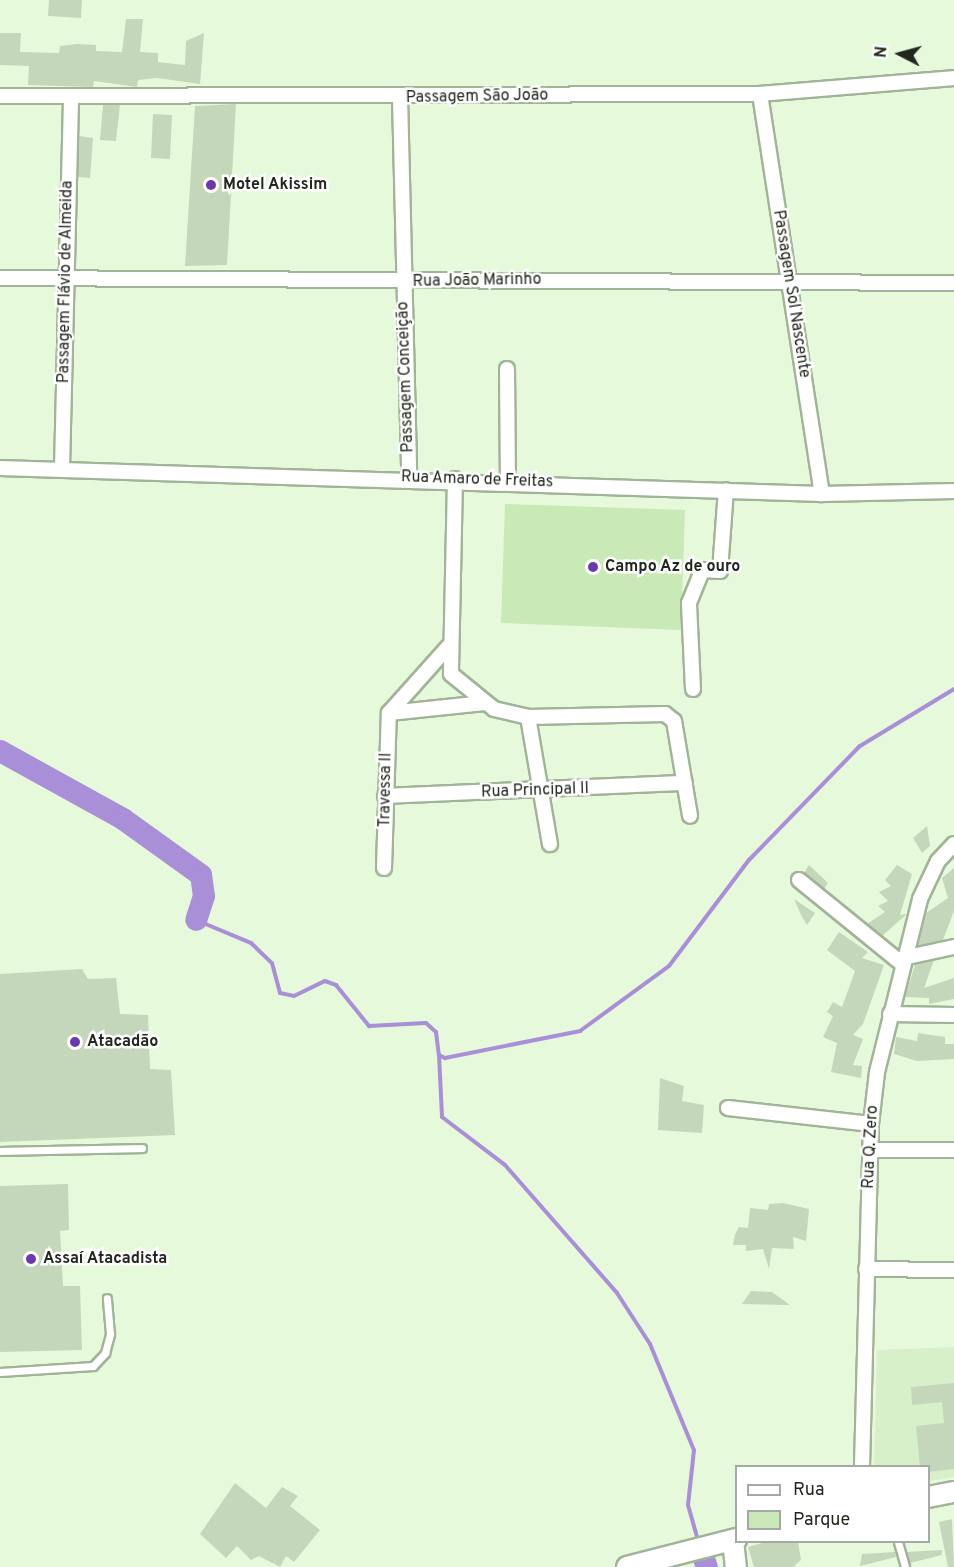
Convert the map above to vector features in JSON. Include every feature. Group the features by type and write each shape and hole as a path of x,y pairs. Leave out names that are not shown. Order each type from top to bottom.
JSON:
{"street":[{"name":"Passagem São João","path":"0,96 400,97 760,93 954,78"},
{"name":"Passagem Sol Nascente","path":"760,93 822,495"},
{"name":"Passagem Flávio de Almeida","path":"62,468 71,97"},
{"name":"Passagem Conceição","path":"400,97 409,478"},
{"name":"Rua João Marinho","path":"0,278 954,284"},
{"path":"507,369 508,481"},
{"name":"Rua Amaro de Freitas","path":"0,468 455,479 822,495 954,491"},
{"path":"455,479 448,647 451,674 484,703 528,717 665,714 674,721 690,816"},
{"path":"693,689 689,603 702,570 720,572 726,490"},
{"path":"389,713 448,647"},
{"path":"389,713 484,703"},
{"name":"Travessa II","path":"384,868 389,713"},
{"path":"528,717 550,844"},
{"name":"Rua Principal II","path":"385,796 541,793 685,783"},
{"name":"Rua Q. Zero","path":"862,1465 871,1124 902,960 931,875 954,844"},
{"path":"799,880 902,960 954,947"},
{"path":"890,1014 954,1015"},
{"path":"728,1108 871,1124"},
{"path":"870,1150 954,1149"},
{"path":"866,1269 954,1270"},
{"path":"930,1497 954,1492"},
{"path":"627,1567 691,1557 730,1540 736,1567"}],"lane":[{"path":"0,1151 142,1148"},
{"path":"0,1372 93,1366 105,1353 110,1334 107,1298"},
{"path":"898,1543 905,1567"}],"shaded area":[{"path":"954,1347 954,1477 930,1481 930,1465 874,1465 877,1350"}],"green space":[{"name":"Campo Az de ouro","path":"505,504 685,510 681,630 501,623"}],"building":[{"path":"49,0 82,0 81,18 48,16"},
{"path":"126,19 143,19 140,52 158,53 158,62 185,65 186,41 204,33 200,84 157,78 138,80 137,87 94,81 93,87 28,85 29,66 0,65 0,33 21,33 20,52 59,53 60,46 77,44 96,45 96,51 122,52"},
{"name":"Motel Akissim","path":"236,104 227,265 185,266 195,106"},
{"path":"103,105 120,105 116,141 100,140"},
{"path":"153,114 172,115 170,159 151,158"},
{"path":"79,136 93,138 90,178 78,177"},
{"path":"927,826 930,846 922,853 913,838"},
{"path":"809,865 828,883 824,889 804,873"},
{"path":"897,865 912,874 900,915 907,914 882,936 867,924 885,912 878,906 888,901 879,892 891,886 885,880"},
{"path":"954,868 954,911 943,940 918,946 926,913 948,898 942,878"},
{"path":"794,899 815,913 807,925 802,917"},
{"path":"839,932 868,952 862,958 884,965 863,1024 853,1035 863,1039 853,1065 862,1066 861,1078 831,1072 837,1043 823,1037 833,1016 827,1012 833,1002 842,1007 855,971 827,950"},
{"path":"934,960 924,988 954,978 954,999 929,1004 929,998 905,997 915,965"},
{"name":"Atacadão","path":"82,969 88,979 116,978 120,1014 148,1015 150,1069 171,1070 175,1135 0,1142 0,974"},
{"path":"918,1033 945,1037 945,1044 954,1044 954,1059 917,1061 894,1054 896,1037 917,1041"},
{"path":"660,1078 684,1086 682,1101 704,1105 702,1133 658,1130"},
{"name":"Assaí Atacadista","path":"68,1184 69,1230 60,1231 63,1286 80,1286 82,1350 0,1352 0,1186"},
{"path":"783,1203 809,1209 806,1241 793,1237 794,1249 772,1248 769,1269 763,1249 746,1251 746,1245 733,1245 735,1234 739,1227 748,1228 750,1208 768,1210 769,1204"},
{"path":"751,1291 772,1292 790,1305 742,1304"},
{"path":"954,1383 954,1469 930,1472 930,1465 920,1465 916,1426 944,1423 942,1402 912,1405 911,1387"},
{"path":"235,1483 266,1508 282,1487 298,1496 290,1506 320,1530 294,1562 286,1556 280,1567 259,1556 251,1560 237,1546 226,1558 200,1534"},
{"path":"952,1519 954,1567 948,1567 939,1522"},
{"path":"762,1543 798,1543 801,1560 793,1567 754,1567 748,1547"},
{"path":"942,1550 942,1555 910,1563 907,1552"},
{"path":"895,1552 896,1557 860,1566 862,1554"}],"waterway":[{"path":"196,920 251,943 272,963 280,993 294,996 325,981 336,985 369,1026 426,1023 436,1032 439,1055 445,1058 580,1031 669,966 749,860 860,746 954,689"},
{"path":"0,751 123,819 201,875 204,896 196,920"},
{"path":"439,1055 442,1117 505,1165 617,1293 650,1344 694,1450 688,1505 699,1544"},
{"path":"701,1550 707,1567"}],"place":[{"name":"Motel Akissim","path":"211,185"},
{"name":"Campo Az de ouro","path":"593,567"},
{"name":"Atacadão","path":"75,1042"},
{"name":"Assaí Atacadista","path":"31,1259"}]}
